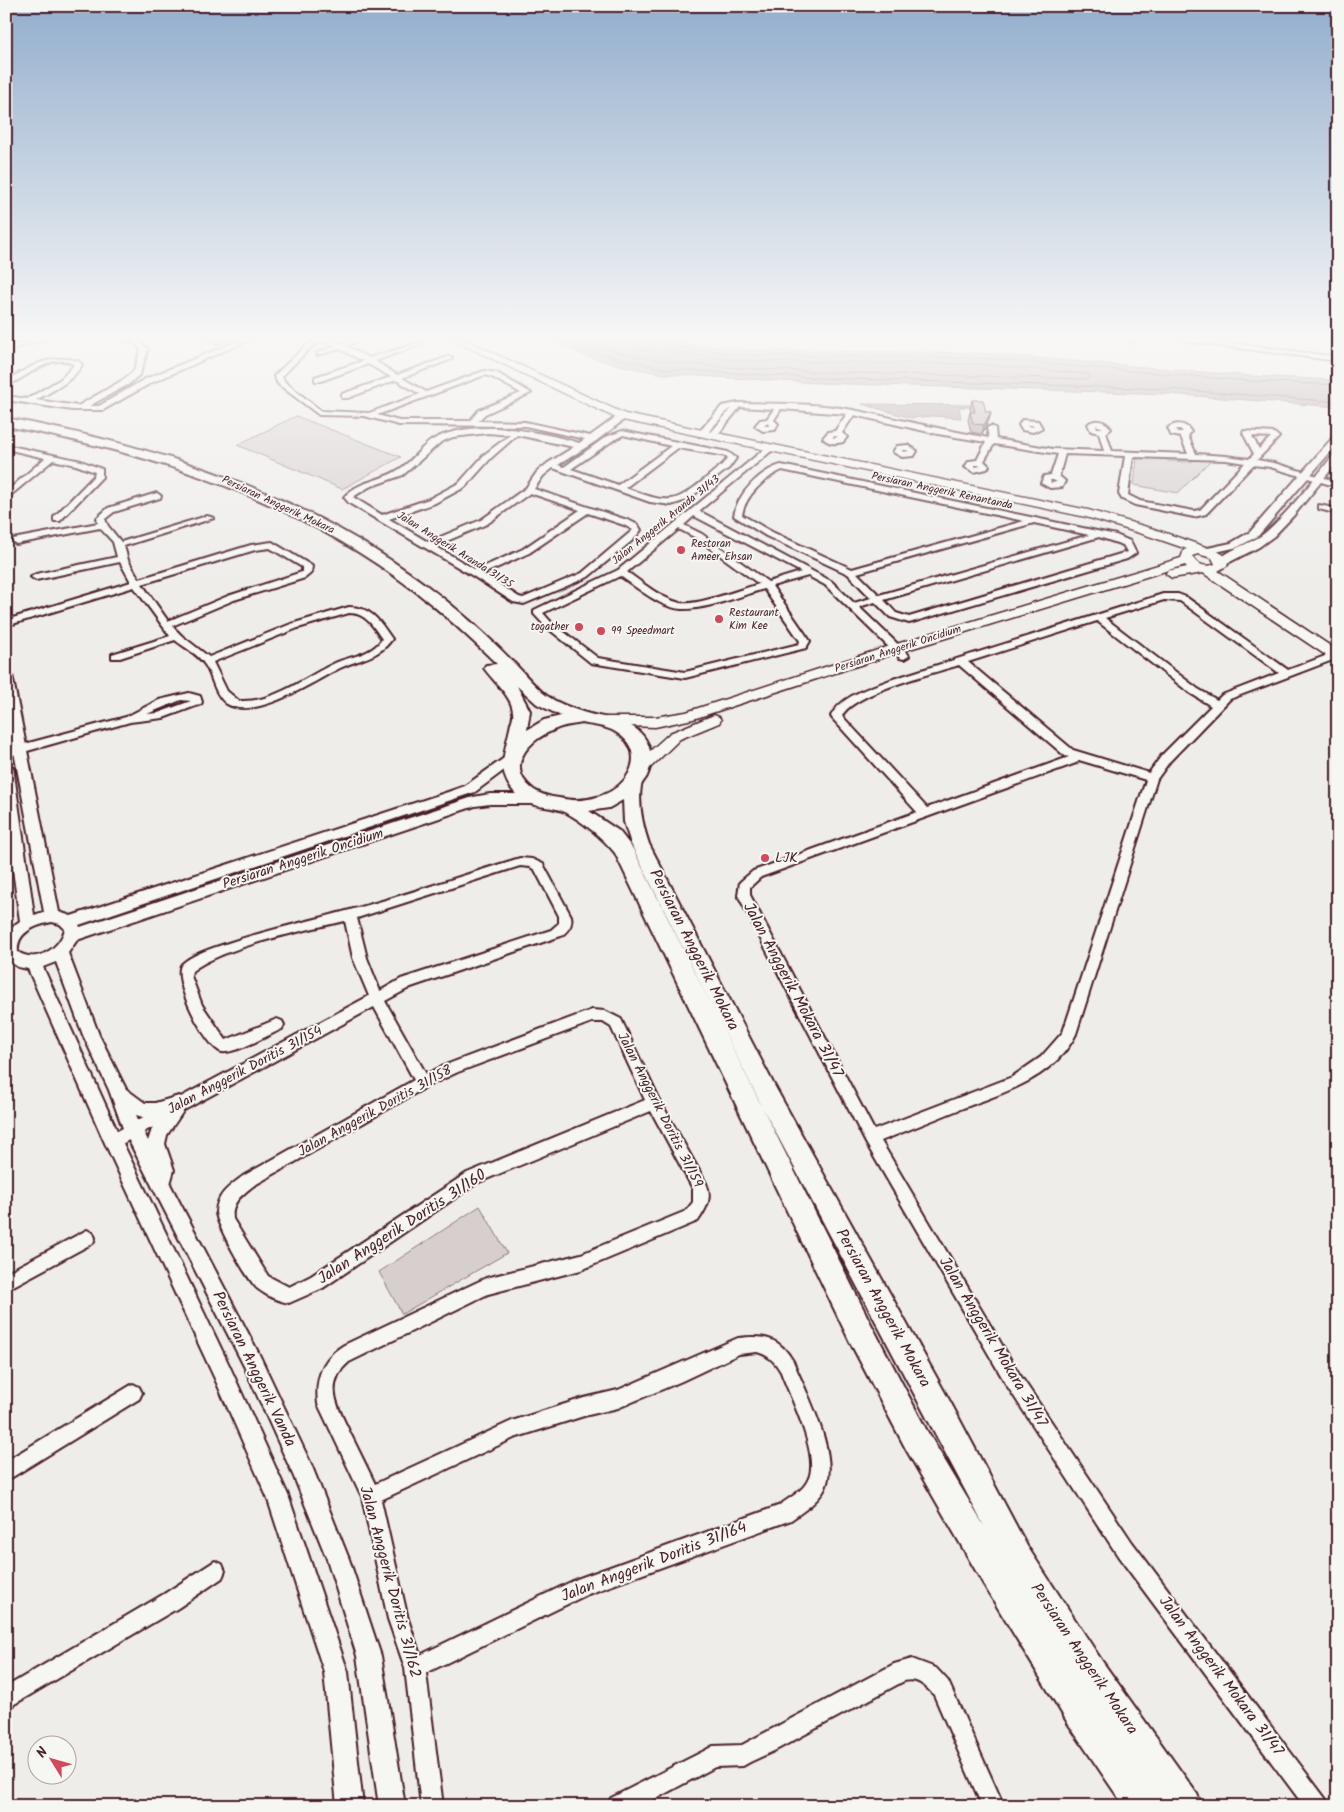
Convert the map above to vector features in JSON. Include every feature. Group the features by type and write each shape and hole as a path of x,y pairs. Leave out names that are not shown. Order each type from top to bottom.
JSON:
{"main road":[{"name":"Persiaran Anggerik Mokara","path":"14,424 84,437 170,459 238,485 314,520 389,565 420,588 464,623 538,697 582,718"},
{"name":"Persiaran Anggerik Renantanda","path":"640,424 1118,528 1162,543 1337,653"},
{"name":"Persiaran Anggerik Renantanda","path":"644,424 708,435 768,451 853,465 1088,514 1150,532 1217,556 1222,563 1337,653"},
{"name":"Persiaran Anggerik Mokara","path":"6,427 136,456 198,476 304,525 375,567 453,627 510,688 522,711 513,755"},
{"name":"Persiaran Anggerik Oncidium","path":"644,765 675,736 691,728 899,652 1187,558 1191,552 1204,551"},
{"name":"Persiaran Anggerik Oncidium","path":"606,722 655,722 688,716 1150,579 1218,568 1222,563"},
{"path":"582,718 606,722 631,734 639,744 644,754 644,765 632,786 620,795 605,802 570,807 552,805 535,799 523,791 515,781 511,770 513,755 537,730 558,721 582,718"},
{"name":"Persiaran Anggerik Mokara","path":"632,786 631,812 634,829 640,844 766,1092 943,1417 1016,1557 1091,1672 1185,1806"},
{"name":"Persiaran Anggerik Mokara","path":"570,807 612,836 623,849 860,1332 918,1441 995,1574 1080,1713 1145,1806"}],"street":[{"path":"440,424 534,425 593,439"},
{"path":"427,546 484,522 529,490 540,474 551,465 593,439 613,424"},
{"path":"708,435 712,424"},
{"path":"715,424 722,425"},
{"path":"838,433 844,424"},
{"path":"900,424 1039,450 1109,452 1129,455 1192,455 1250,462 1304,477 1338,490"},
{"path":"708,435 722,425"},
{"path":"908,447 919,428"},
{"path":"980,462 993,437 991,428"},
{"path":"1033,430 1039,450"},
{"path":"1102,432 1109,452"},
{"name":"Jalan Anggerik Aranda 31/35","path":"514,434 465,433 448,435 431,444 403,472 355,492 348,497 516,600 524,601 585,575 631,537 636,530 635,527 627,523 529,490"},
{"path":"383,518 432,502 462,485 488,456 514,434 526,434 581,446"},
{"path":"551,465 564,470 659,501 677,501 684,498 726,466 732,458 728,454 677,445 632,434 618,434 564,470"},
{"path":"1184,436 1192,455"},
{"path":"1204,551 1234,545 1254,534 1338,437"},
{"path":"619,488 677,445"},
{"path":"6,447 78,463 99,471 98,477 58,520"},
{"name":"Jalan Anggerik Aranda 31/43","path":"766,585 806,641 805,644 796,648 685,675 595,661 538,615 537,612 621,572 768,451"},
{"path":"1055,477 1062,452"},
{"path":"1129,455 1123,494 1125,497 1138,503 1189,513 1203,512 1258,454"},
{"path":"1222,563 1232,554 1260,542 1281,523 1338,455"},
{"path":"6,497 50,458"},
{"path":"781,467 1123,540 1129,546 1132,553 1124,557 909,620 893,615 851,572 769,534 742,520 738,516 737,510 747,494 774,470 781,467"},
{"path":"1316,481 1338,485"},
{"path":"157,496 112,510 101,518 101,525 119,545 122,560 166,624 176,636 208,661 216,682 230,702 240,705 251,704 295,690 338,666 382,648 388,639 368,614 357,609 324,616 284,629 253,645 208,661"},
{"path":"1322,507 1338,512"},
{"path":"476,574 526,551 586,510"},
{"path":"694,512 828,583 899,652"},
{"path":"119,545 210,518"},
{"path":"851,572 1033,521"},
{"path":"16,541 101,525"},
{"path":"678,525 699,536 766,585"},
{"path":"754,544 769,534"},
{"path":"852,606 1098,535"},
{"path":"6,623 138,583 202,561 264,545 272,545 307,566 306,572 302,576 231,598 166,624"},
{"path":"36,577 122,560"},
{"path":"621,572 660,599 681,606 700,604 809,573"},
{"path":"925,813 836,714 848,703 894,682 959,660 1163,597 1178,596 1286,673"},
{"path":"1099,618 1194,691 1216,705"},
{"path":"116,656 176,636"},
{"path":"871,1138 1017,1081 1034,1072 1056,1053 1068,1034 1152,778 1166,758 1216,705 1226,697 1337,653"},
{"path":"959,660 1064,749 1076,756 1152,778"},
{"path":"6,675 13,751 52,916"},
{"path":"13,751 130,718 178,697 190,695 196,698 197,702 158,716 130,718"},
{"name":"Persiaran Anggerik Oncidium","path":"71,928 454,795 470,788 513,755"},
{"name":"Jalan Anggerik Mokara 31/47","path":"1076,756 1072,760 756,874 744,885 744,895 871,1138 1012,1378 1124,1547 1317,1806"},
{"path":"6,767 28,923"},
{"name":"Persiaran Anggerik Oncidium","path":"71,928 473,802 497,798 535,799"},
{"name":"Jalan Anggerik Doritis 31/154","path":"113,1142 179,1104 406,983 556,933 564,926 566,921 539,868 532,863 520,862 350,916"},
{"path":"52,916 59,916 71,928 70,941 60,952 43,960 23,962 10,953 9,945 13,937 28,923 52,916"},
{"path":"277,1025 231,1045 223,1046 216,1040 188,990 184,977 186,970 191,964 210,954 321,921 350,916 360,958 377,999 423,1082"},
{"name":"Persiaran Anggerik Vanda","path":"60,952 92,1035 118,1090 133,1131 251,1359 303,1472 338,1559 370,1656 392,1806"},
{"name":"Persiaran Anggerik Vanda","path":"33,962 113,1142 278,1495 336,1672 350,1806"},
{"name":"Jalan Anggerik Doritis 31/158","path":"262,1282 227,1226 224,1211 230,1196 248,1181 423,1082 453,1068 592,1016 610,1019 618,1028"},
{"name":"Jalan Anggerik Doritis 31/159","path":"331,1368 342,1355 486,1286 581,1262 692,1216 701,1204 702,1193 698,1180 654,1103 618,1028"},
{"path":"118,1090 135,1108 141,1111 152,1111 179,1104"},
{"name":"Jalan Anggerik Doritis 31/160","path":"262,1282 280,1293 289,1295 299,1291 317,1282 472,1178 654,1103"},
{"path":"161,1185 165,1170 156,1144 159,1132 179,1104"},
{"path":"6,1282 88,1238"},
{"name":"Jalan Anggerik Doritis 31/164","path":"371,1495 512,1430 618,1399 738,1346 757,1344 769,1347 781,1358 805,1409 819,1448 821,1465 816,1486 800,1502 784,1513 584,1586 415,1668"},
{"name":"Jalan Anggerik Doritis 31/162","path":"331,1368 325,1385 327,1404 371,1495 398,1619 415,1668 432,1806"},
{"path":"6,1472 133,1393"},
{"path":"6,1699 171,1601 214,1571"},
{"path":"619,1806 712,1757 743,1755 769,1743 901,1671 912,1669 929,1675 940,1688 951,1708 993,1806"}],"shaded area":[{"path":"281,424 315,424 401,457 342,489 237,445"},
{"path":"1137,457 1166,458 1168,461 1192,462 1190,458 1212,459 1178,493 1134,485"},
{"path":"480,1206 507,1253 402,1314 379,1272"}],"place":[{"name":"Restoran Ameer Ehsan","path":"681,550"},
{"name":"Restaurant Kim Kee","path":"719,619"},
{"name":"togather","path":"579,627"},
{"name":"99 Speedmart","path":"601,631"},
{"name":"LJK","path":"765,858"}]}
